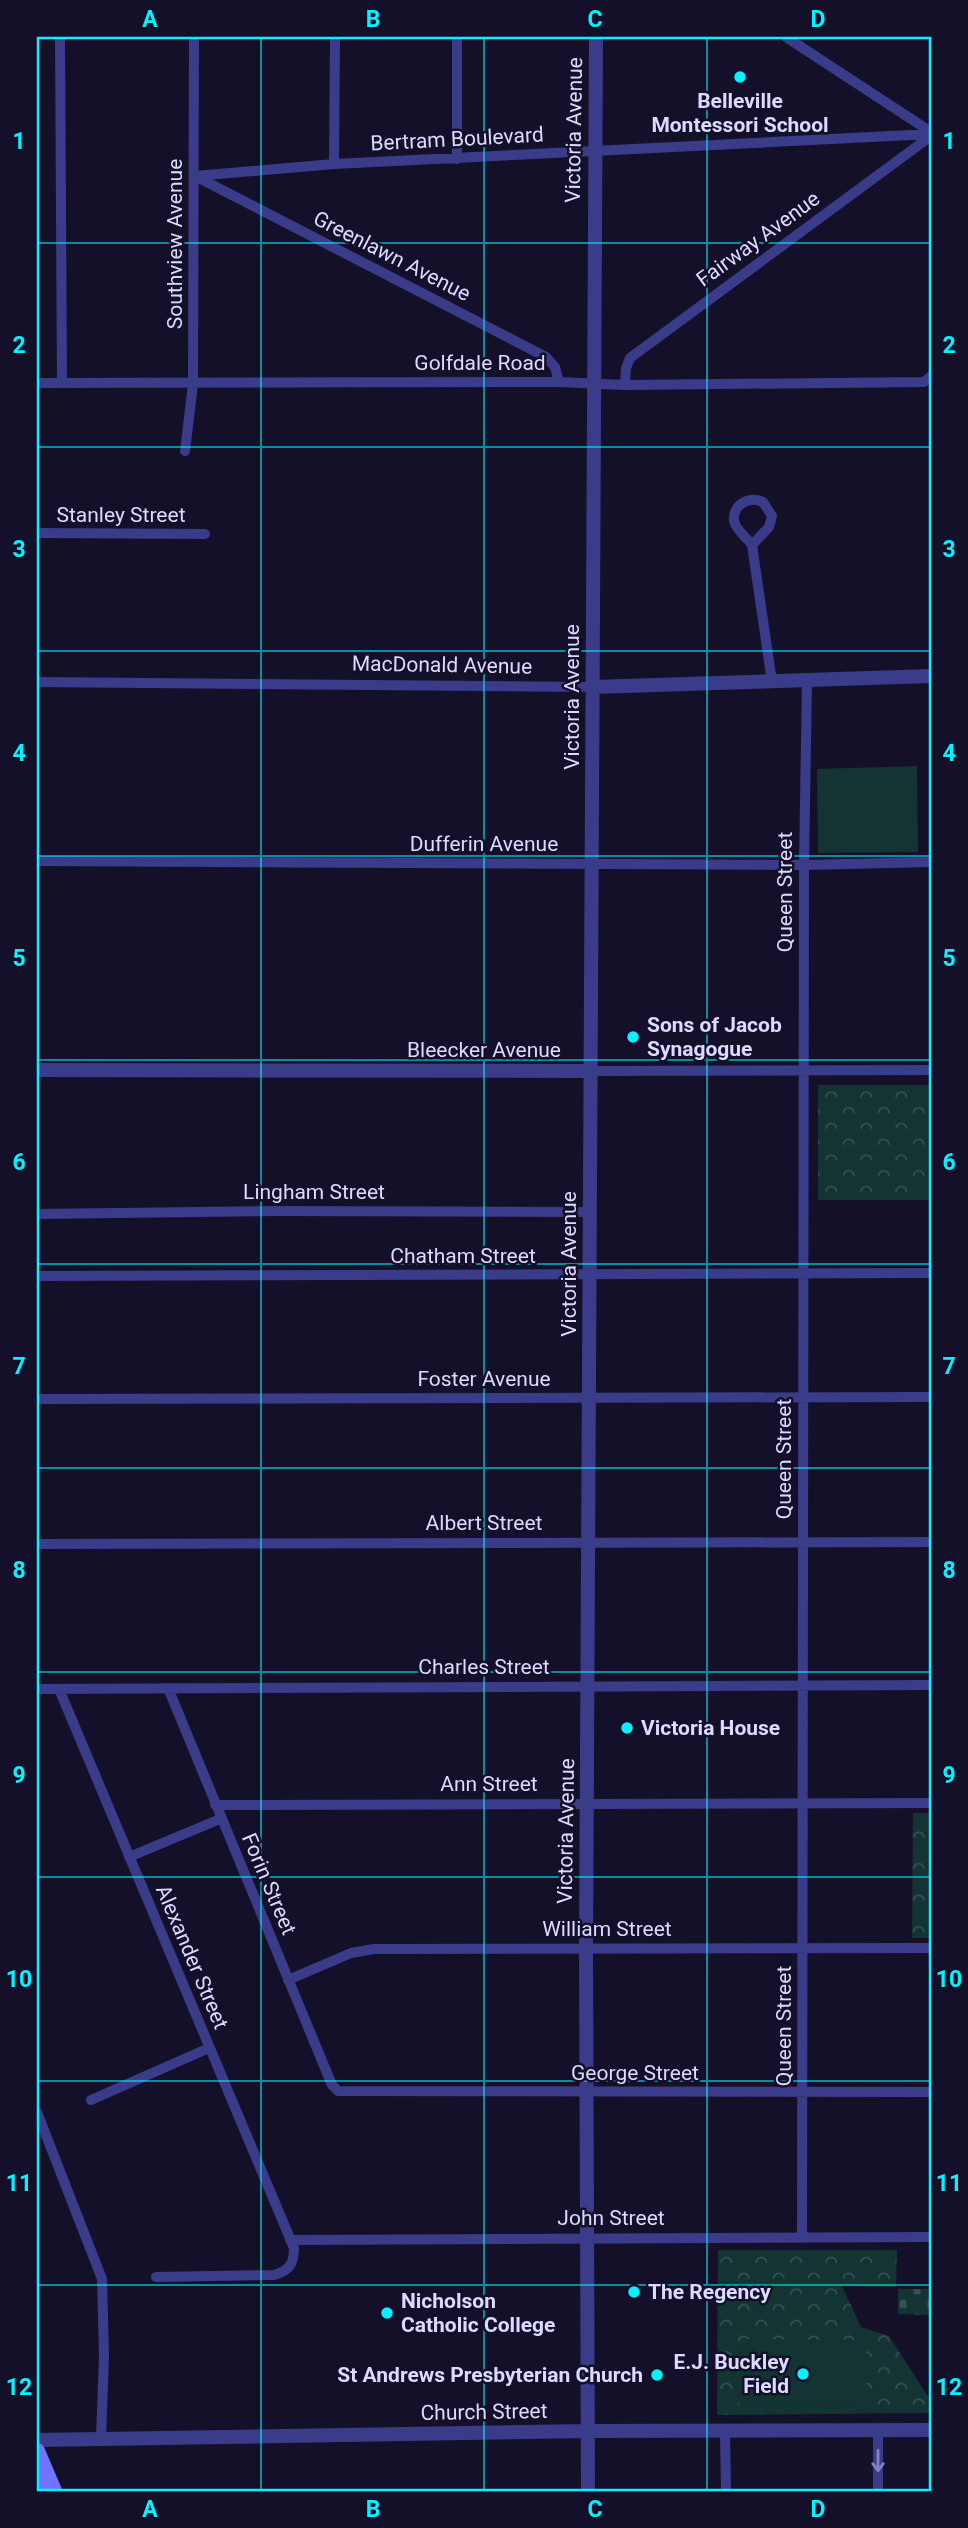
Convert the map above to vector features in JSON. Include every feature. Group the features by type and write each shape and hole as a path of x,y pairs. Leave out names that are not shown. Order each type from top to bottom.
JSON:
{"main road":[{"path":"37,2451 54,2491"},
{"path":"37,2480 41,2491"}],"street":[{"path":"60,37 62,383"},
{"name":"Southview Avenue","path":"185,451 194,384 194,37"},
{"path":"334,164 335,37"},
{"path":"457,37 457,159"},
{"name":"Victoria Avenue","path":"588,2491 586,1948 596,37"},
{"path":"786,37 931,134"},
{"name":"Bertram Boulevard","path":"195,176 334,164 931,134"},
{"name":"Fairway Avenue","path":"625,385 626,368 630,358 931,134"},
{"name":"Greenlawn Avenue","path":"195,176 546,357 555,367 559,382"},
{"name":"Golfdale Road","path":"37,383 559,382 625,385 927,379"},
{"name":"Stanley Street","path":"37,533 205,534"},
{"path":"752,545 772,682"},
{"name":"MacDonald Avenue","path":"37,682 593,687 931,676"},
{"name":"Queen Street","path":"802,2237 804,865 807,681"},
{"name":"Dufferin Avenue","path":"37,861 804,865 931,862"},
{"name":"Bleecker Avenue","path":"37,1070 931,1070"},
{"name":"Lingham Street","path":"37,1214 283,1211 590,1212"},
{"name":"Chatham Street","path":"37,1276 931,1273"},
{"name":"Foster Avenue","path":"37,1399 931,1397"},
{"name":"Albert Street","path":"37,1544 931,1542"},
{"name":"Charles Street","path":"37,1689 931,1685"},
{"name":"Alexander Street","path":"59,1689 290,2240"},
{"name":"Forin Street","path":"169,1689 220,1819 332,2085 338,2091"},
{"name":"Ann Street","path":"215,1805 931,1803"},
{"path":"129,1857 220,1819"},
{"name":"William Street","path":"288,1980 362,1950 931,1948"},
{"path":"91,2100 209,2048"},
{"name":"George Street","path":"338,2091 931,2092"},
{"path":"37,2112 102,2279 104,2344 101,2438"},
{"name":"John Street","path":"290,2240 931,2237"},
{"path":"156,2277 283,2273 291,2267 294,2258 290,2240"},
{"name":"Church Street","path":"37,2440 588,2431 931,2430"},
{"path":"725,2431 726,2491"},
{"path":"878,2431 878,2491"}],"green space":[{"path":"917,766 918,852 818,853 817,769"},
{"path":"818,1085 931,1085 931,1200 818,1200"},
{"path":"913,1813 931,1813 931,1938 912,1938"},
{"path":"718,2250 897,2250 896,2287 842,2286 861,2327 889,2336 931,2401 931,2413 717,2415"},
{"path":"898,2289 931,2289 931,2315 898,2314"},
{"name":"E.J. Buckley Field","path":"740,2339 866,2340 866,2408 739,2407"}],"place":[{"name":"Belleville Montessori School","path":"740,77"},
{"name":"Sons of Jacob Synagogue","path":"633,1037"},
{"name":"Victoria House","path":"627,1728"},
{"name":"The Regency","path":"634,2292"},
{"name":"Nicholson Catholic College","path":"387,2313"},
{"name":"E.J. Buckley Field","path":"803,2374"},
{"name":"St Andrews Presbyterian Church","path":"657,2375"}]}
